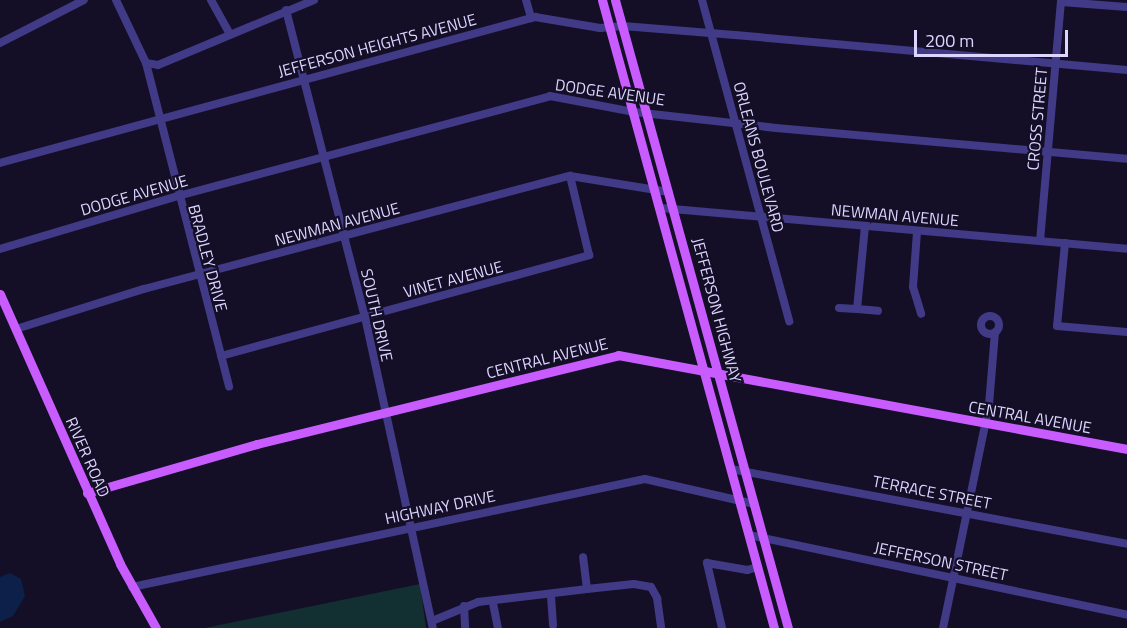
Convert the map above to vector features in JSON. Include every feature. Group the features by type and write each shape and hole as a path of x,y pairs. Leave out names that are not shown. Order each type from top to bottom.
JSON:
{"main road":[{"name":"JEFFERSON HIGHWAY","path":"602,0 661,208 774,628"},
{"name":"JEFFERSON HIGHWAY","path":"615,0 788,628"},
{"name":"RIVER ROAD","path":"0,294 87,493 132,587 156,628"},
{"name":"CENTRAL AVENUE","path":"87,493 226,452 618,355 984,425 1127,449"}],"street":[{"path":"0,43 84,0"},
{"name":"BRADLEY DRIVE","path":"116,0 146,63 158,119 229,387"},
{"path":"211,0 229,33"},
{"path":"146,63 158,65 229,33 314,0"},
{"path":"526,0 531,18"},
{"name":"ORLEANS BOULEVARD","path":"702,0 789,321"},
{"path":"1061,1 1127,7"},
{"name":"CROSS STREET","path":"1040,242 1061,1"},
{"name":"SOUTH DRIVE","path":"286,10 365,317 384,413 413,528 433,625"},
{"name":"JEFFERSON HEIGHTS AVENUE","path":"0,163 303,78 531,18 1127,70"},
{"name":"DODGE AVENUE","path":"0,249 178,196 550,96 634,112 647,111 736,123 1127,159"},
{"name":"NEWMAN AVENUE","path":"16,329 199,276 570,176 669,192"},
{"name":"VINET AVENUE","path":"220,356 589,255 570,176"},
{"name":"NEWMAN AVENUE","path":"661,208 1127,249"},
{"path":"857,309 865,226"},
{"path":"917,232 912,287 921,314"},
{"path":"1065,243 1057,326 1127,332"},
{"path":"839,308 878,311"},
{"path":"943,628 955,579 993,378 995,333"},
{"name":"TERRACE STREET","path":"731,469 1127,544"},
{"name":"HIGHWAY DRIVE","path":"132,587 288,551 413,528 645,479 754,504"},
{"name":"JEFFERSON STREET","path":"749,535 1127,615"},
{"path":"583,557 587,589"},
{"path":"720,624 707,563 747,570 758,567"},
{"path":"433,625 464,606 526,596 551,596 634,584 651,588 657,598 661,628"},
{"path":"551,596 553,625"},
{"path":"493,603 498,628"},
{"path":"464,606 465,628"}],"green space":[{"path":"420,584 426,628 205,628"}],"water":[{"path":"10,573 21,579 25,596 13,616 0,622 0,577"}]}
